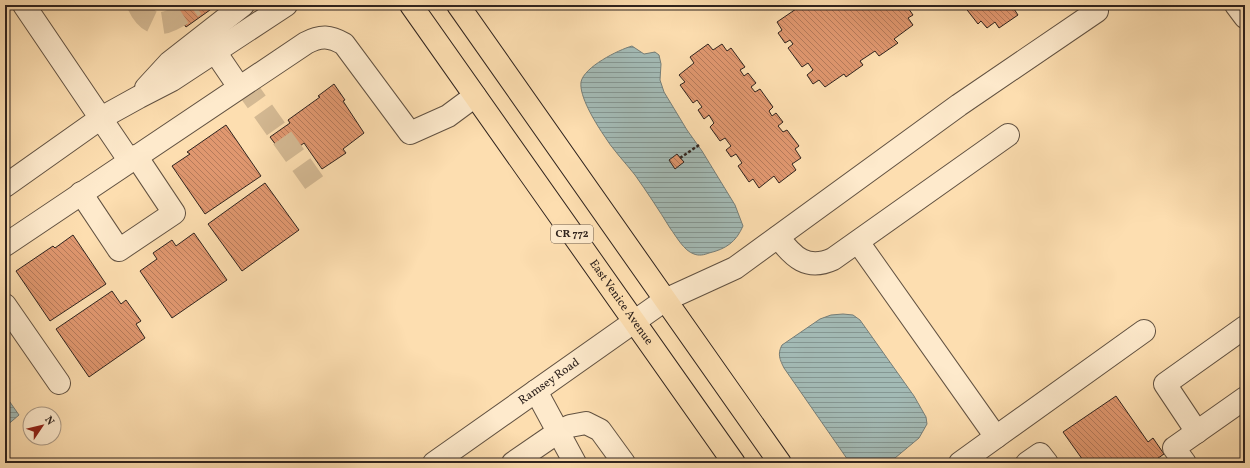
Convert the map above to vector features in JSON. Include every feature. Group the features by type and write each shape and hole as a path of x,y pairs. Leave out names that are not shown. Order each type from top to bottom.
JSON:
{"main road":[{"name":"East Venice Avenue","path":"411,5 734,463"},
{"name":"CR 772","path":"458,5 780,463"}],"street":[{"path":"24,5 101,118 174,213 119,250 80,193"},
{"path":"5,186 101,118 172,80 209,44 243,5"},
{"path":"209,44 260,12 286,5"},
{"name":"Ramsey Road","path":"434,463 665,300 735,268 959,105 1097,11 1093,5"},
{"path":"1236,5 1245,17"},
{"path":"5,245 80,193 315,38 325,37 334,39 344,44 410,133 448,116 475,96"},
{"path":"209,44 239,87"},
{"path":"778,237 793,256 811,264 823,264 858,242 1008,135"},
{"path":"858,242 996,437"},
{"path":"5,305 59,383"},
{"path":"1197,432 1165,384 1245,327"},
{"path":"960,463 1144,331"},
{"path":"536,391 575,463"},
{"path":"1185,463 1174,448 1245,398"},
{"path":"512,463 558,432 570,426 586,423 600,430 624,463"},
{"path":"1027,463 1040,454 1047,463"}],"path":[{"path":"680,158 700,145"}],"water":[{"path":"632,46 644,54 655,52 659,55 661,64 660,80 664,92 735,205 743,226 734,241 725,247 698,255 690,252 684,247 635,175 614,150 592,116 585,101 581,88 583,76 602,60"},
{"path":"831,315 853,315 860,320 914,396 926,417 927,424 919,438 889,463 850,463 780,360 779,354 782,345 820,319"},
{"path":"5,395 19,415 5,427"}],"building":[{"path":"177,5 217,5 186,27 173,8"},
{"path":"793,5 899,5 901,8 906,5 913,15 908,18 913,25 894,39 898,43 879,56 875,51 860,61 863,65 846,77 844,74 825,87 819,80 813,84 807,75 813,70 808,63 802,67 788,48 793,44 790,40 785,43 778,33 782,30 777,22 796,9"},
{"path":"1020,5 1014,9 1018,15 999,28 995,22 987,28 981,21 978,24 964,6"},
{"path":"708,44 713,50 722,44 727,51 731,48 745,67 740,70 744,76 748,73 756,83 751,87 755,92 760,89 773,107 769,111 772,116 776,113 783,122 778,126 783,132 787,130 799,146 795,149 801,158 792,164 796,170 779,183 774,176 759,188 753,179 749,182 738,166 742,163 736,154 731,157 726,150 731,146 725,138 720,141 710,127 714,123 709,115 704,119 698,110 702,107 697,100 693,103 680,85 685,82 679,75 694,63 690,57"},
{"path":"334,84 345,100 343,101 364,133 343,149 346,153 322,169 304,143 285,157 270,137 290,123 288,120 320,97 318,96"},
{"path":"226,125 261,176 205,214 172,166 190,154 187,152"},
{"path":"677,154 684,162 675,169 669,160"},
{"path":"265,183 299,230 242,271 208,224"},
{"path":"194,233 227,280 172,318 140,271 157,259 153,253 172,240 176,246"},
{"path":"73,235 106,284 50,321 16,271 53,246 55,248"},
{"path":"112,291 121,304 126,300 141,321 136,324 145,338 89,377 56,329"},
{"path":"1116,396 1148,442 1153,438 1164,454 1151,463 1085,463 1063,432"}],"tunnel":[{"path":"138,5 150,21 157,23 164,23 172,20 195,5"},
{"path":"244,84 318,188"}]}
